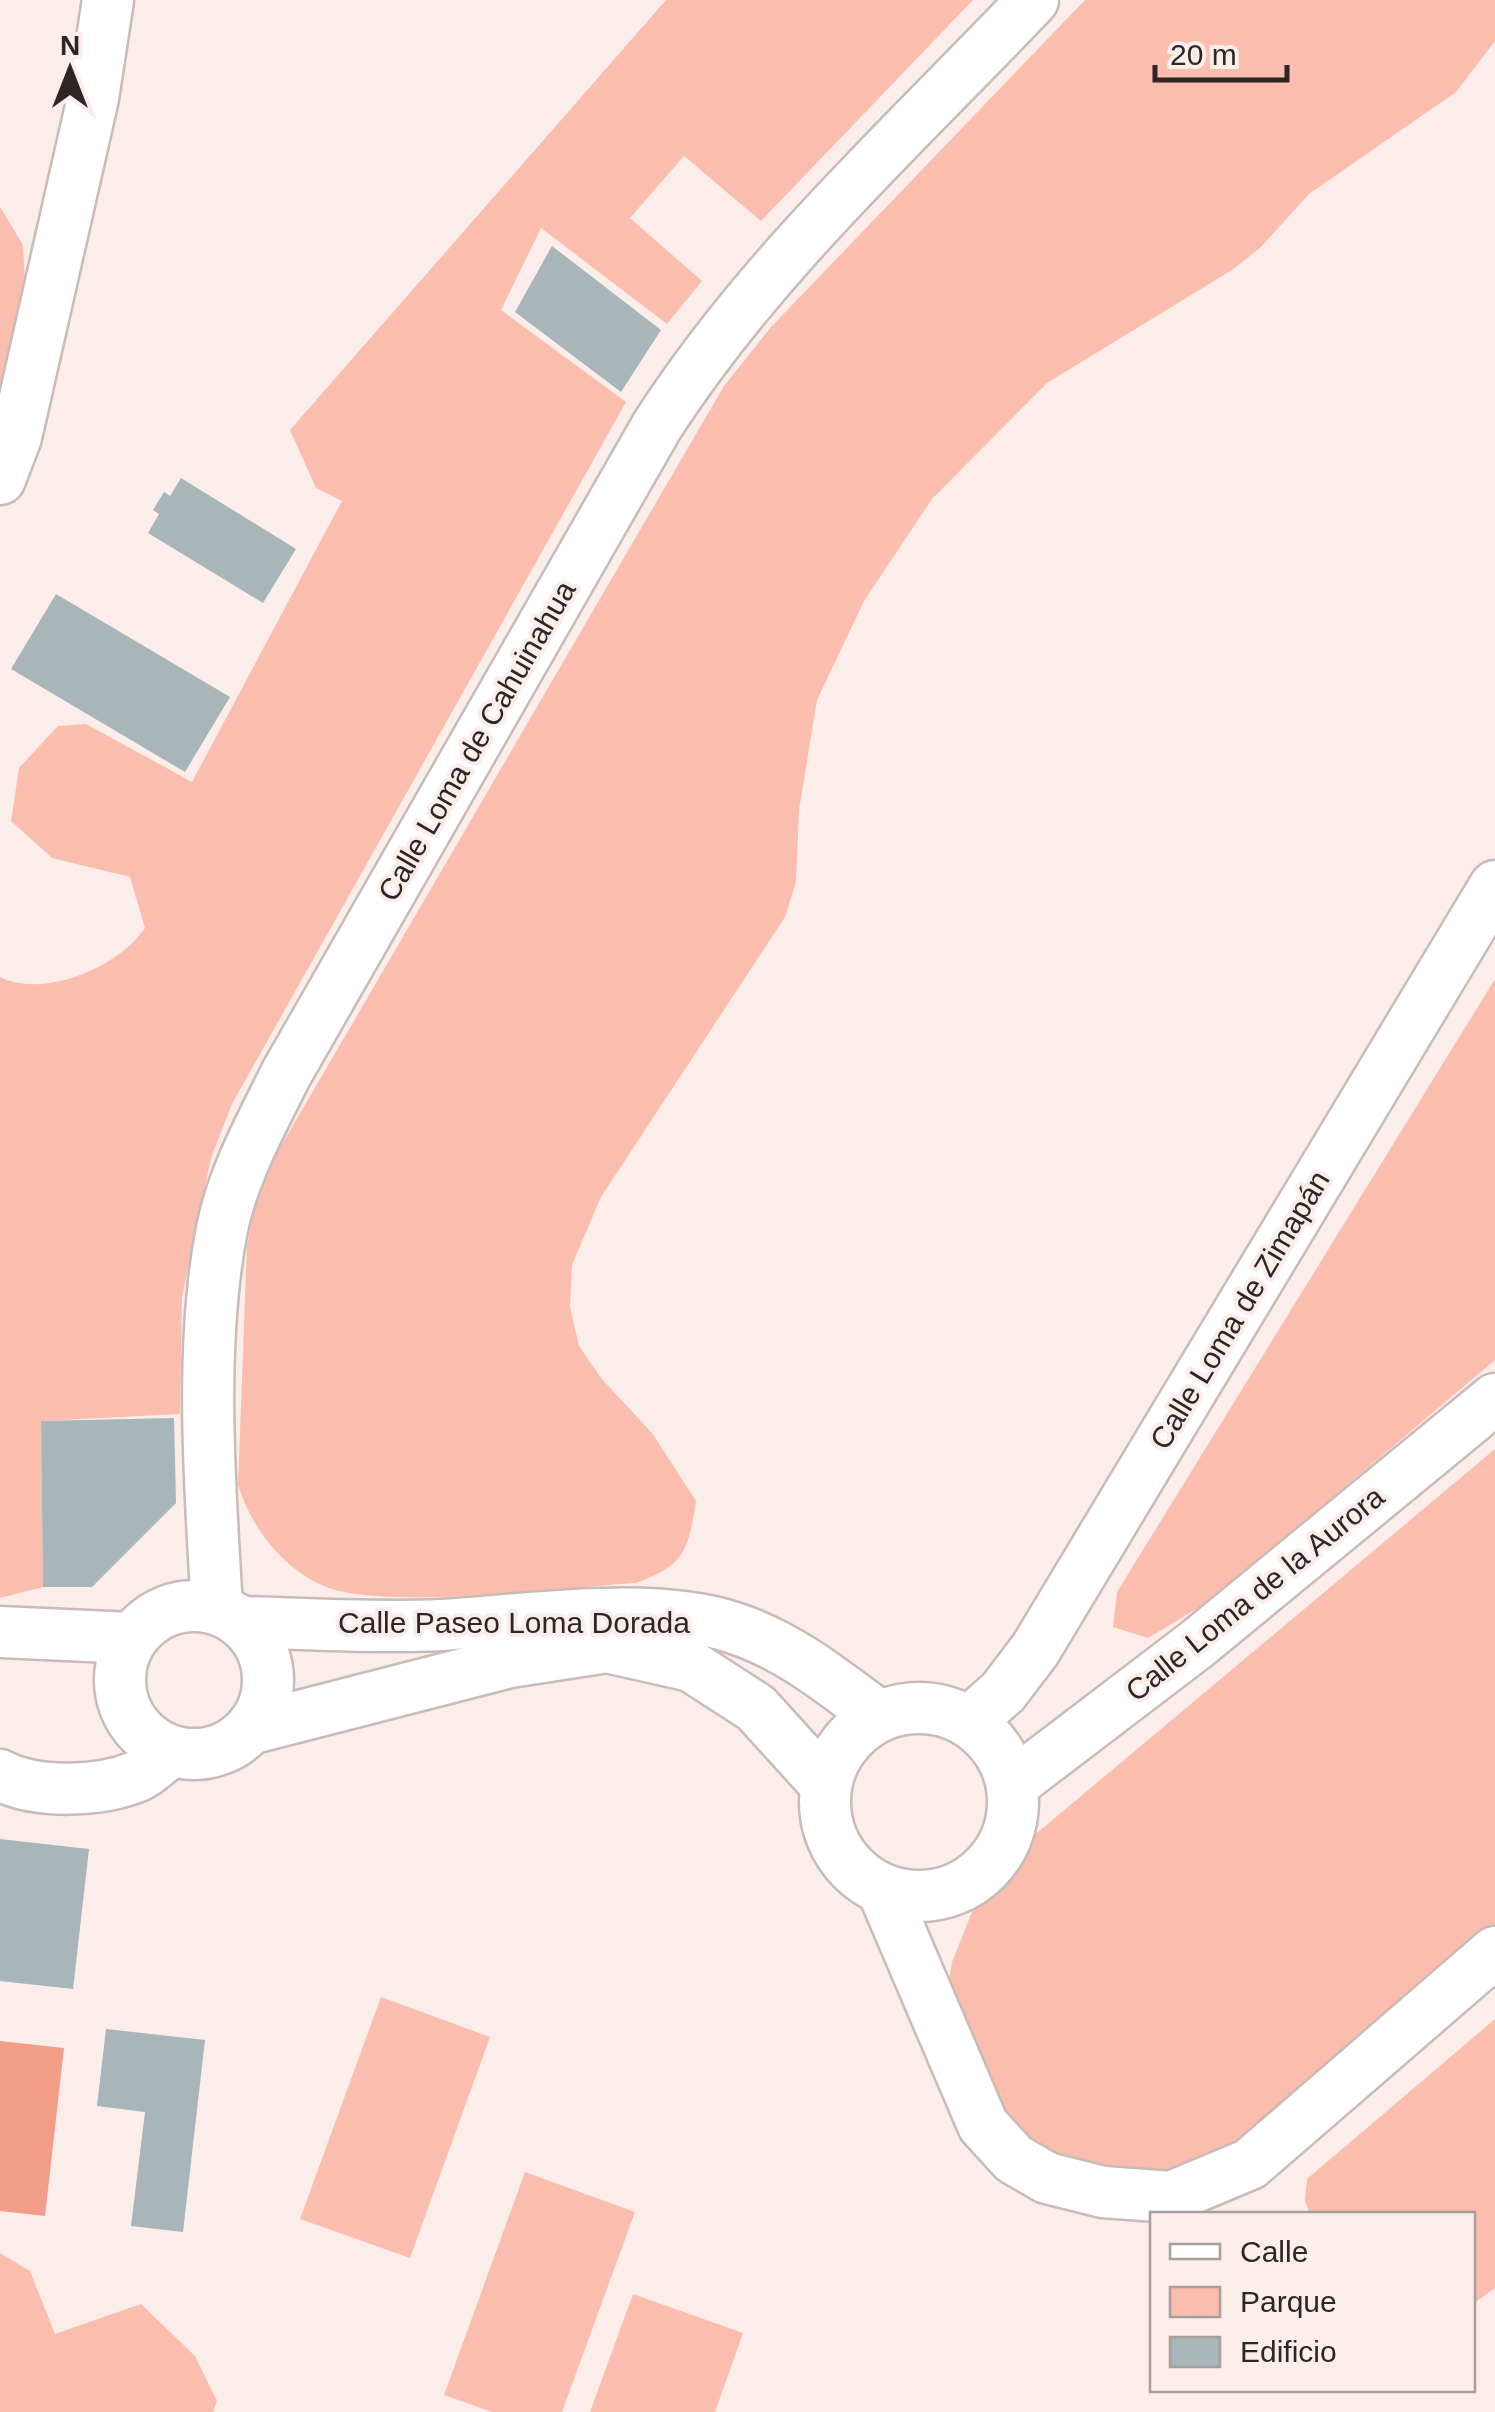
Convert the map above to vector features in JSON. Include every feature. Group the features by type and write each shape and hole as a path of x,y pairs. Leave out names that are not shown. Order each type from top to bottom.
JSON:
{"street":[{"path":"0,479 16,437 93,98 108,0"},
{"name":"Calle Loma de Cahuinahua","path":"230,1615 211,1505 212,1299 223,1226 246,1157 286,1074 638,460 704,354 765,282 1032,0"},
{"name":"Calle Loma de Zimapán","path":"969,1722 1003,1692 1035,1650 1495,886"},
{"name":"Calle Loma de la Aurora","path":"1012,1785 1197,1644 1495,1399"},
{"name":"Calle Paseo Loma Dorada","path":"132,1638 155,1616 186,1605 230,1615 438,1625 546,1617 683,1617 734,1627 782,1646 880,1716"},
{"path":"230,1615 262,1645 270,1673 267,1702 253,1728"},
{"path":"0,1632 132,1638 120,1667 121,1699 136,1728 169,1752 140,1775 107,1785 55,1788 13,1782 0,1775"},
{"name":"Calle Paseo Loma Dorada","path":"169,1752 194,1755 226,1748 253,1728 526,1658 606,1646 691,1666 756,1708 825,1784"},
{"path":"910,1708 940,1710 969,1722 998,1748 1012,1785 1013,1818 1002,1850 980,1876 950,1892 917,1898 884,1891 855,1873 834,1848 824,1816 825,1784 835,1756 854,1732 880,1716 910,1708"},
{"path":"884,1891 983,2125 1014,2159 1047,2178 1104,2192 1171,2197 1250,2164 1495,1952"}],"green space":[{"path":"666,0 973,0 761,221 684,156 630,218 702,281 667,324 541,228 501,310 626,402 232,1104 211,1158 182,1297 180,1414 41,1421 43,1587 0,1598 0,977 38,984 79,975 118,955 145,928 130,877 52,858 11,821 19,768 58,726 86,724 192,782 342,501 316,488 290,430"},
{"path":"1085,0 1495,0 1495,41 1456,92 1309,194 1261,247 1232,270 1047,383 932,499 864,601 817,700 799,810 796,882 785,917 601,1197 572,1265 570,1307 579,1346 601,1378 652,1433 696,1501 681,1554 665,1570 636,1583 429,1597 387,1597 324,1586 295,1569 270,1544 251,1516 238,1485 247,1246 254,1210 274,1158 724,386 771,327"},
{"path":"0,207 23,245 28,340 0,453"},
{"path":"1495,979 1495,1360 1210,1601 1148,1638 1113,1627 1117,1592"},
{"path":"1495,1449 1495,1937 1277,2127 1196,2167 1145,2173 1109,2169 1040,2151 1008,2131 959,2031 949,1980 972,1912 1022,1855 1031,1838"},
{"path":"381,1997 490,2037 410,2258 300,2219"},
{"path":"1495,2019 1495,2288 1475,2303 1475,2212 1309,2212 1305,2201 1307,2179"},
{"path":"525,2172 635,2212 562,2412 492,2412 444,2395"},
{"path":"0,2253 30,2271 55,2334 141,2304 195,2356 217,2401 213,2412 0,2412"},
{"path":"633,2294 743,2333 715,2412 590,2412"}],"shaded area":[{"path":"0,2041 64,2048 45,2216 0,2211"}],"building":[{"path":"552,246 661,330 621,392 515,312"},
{"path":"181,478 296,549 263,603 148,533 159,514 153,510 164,492 170,496"},
{"path":"56,594 230,697 185,772 11,669"},
{"path":"174,1418 176,1503 92,1587 43,1587 41,1421"},
{"path":"0,1839 89,1849 73,1989 0,1981"},
{"path":"106,2029 205,2040 183,2232 131,2226 145,2112 97,2106"}]}
